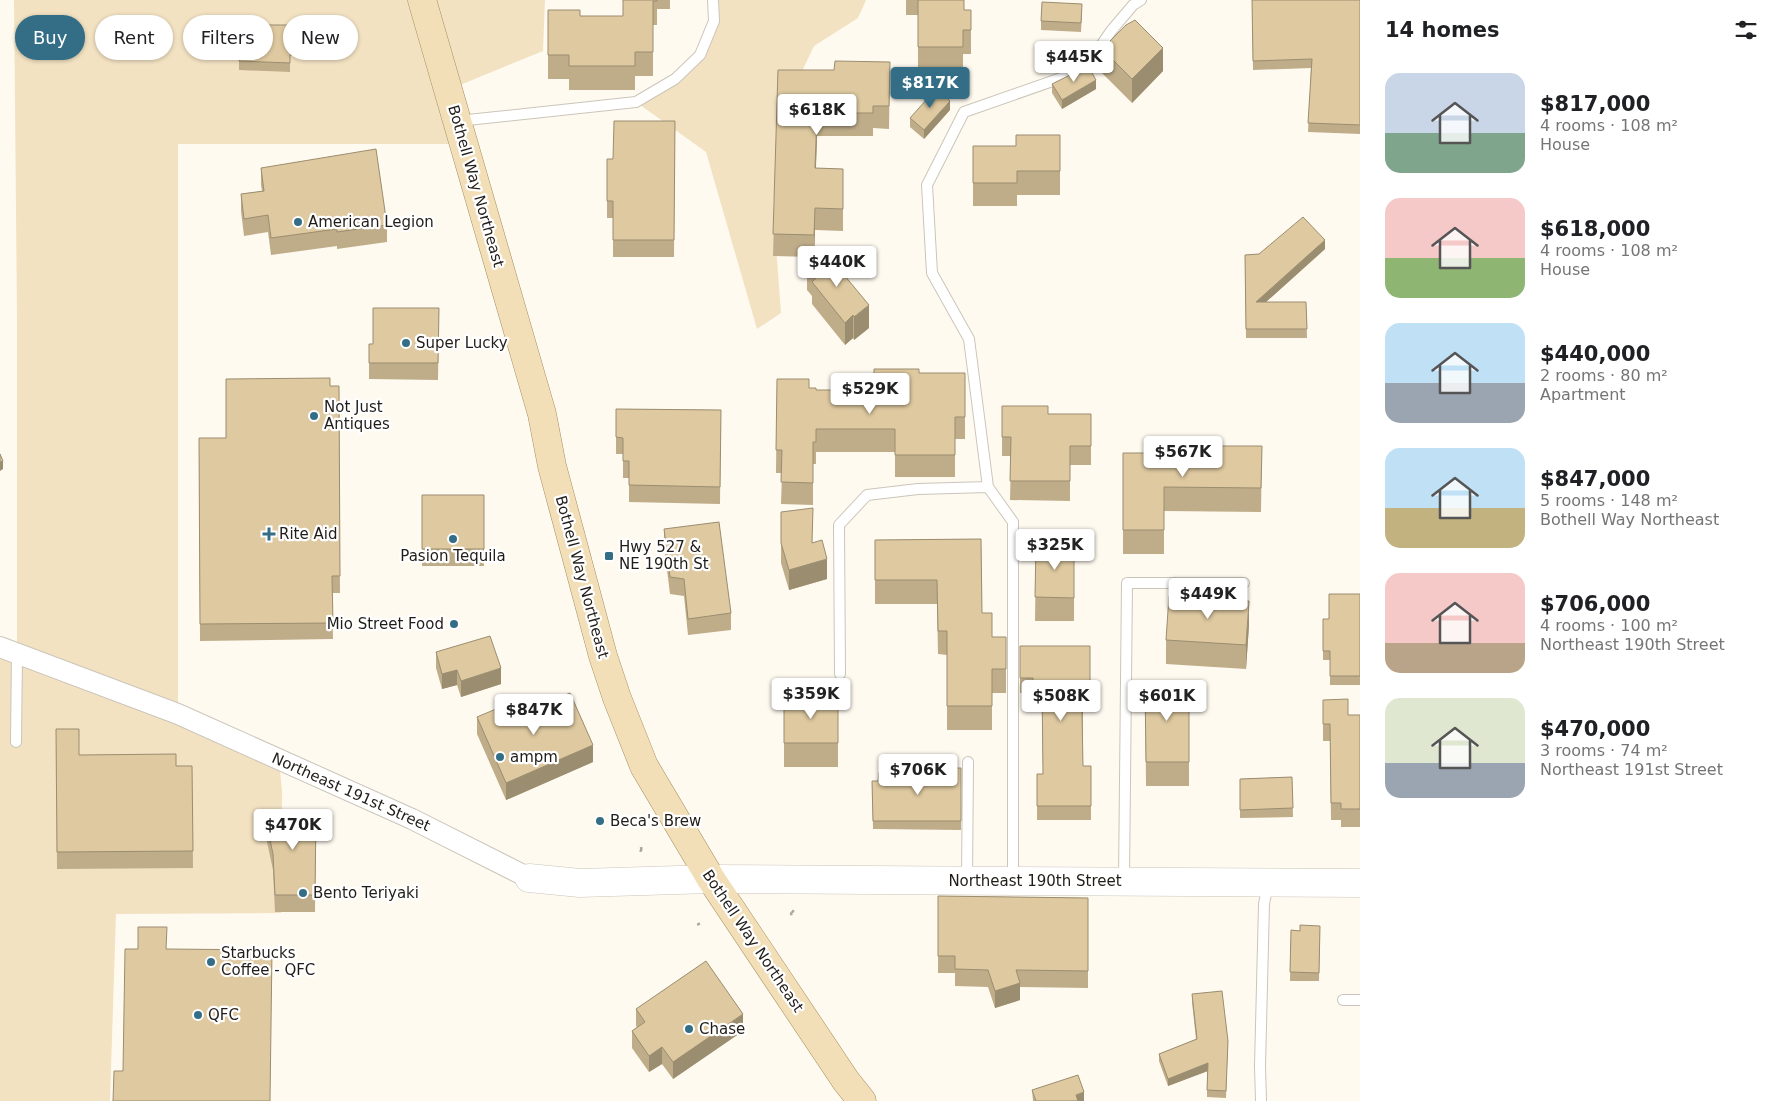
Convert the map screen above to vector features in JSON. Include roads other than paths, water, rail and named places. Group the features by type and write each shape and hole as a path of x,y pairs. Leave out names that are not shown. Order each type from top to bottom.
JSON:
{"main road":[{"name":"Bothell Way Northeast","path":"422,0 542,414 552,466 603,656 617,698 644,766 711,879 846,1081 862,1101"}],"street":[{"name":"Northeast 191st Street","path":"8,650 178,714 412,819 529,878 580,883 711,879"},
{"name":"Northeast 190th Street","path":"711,879 1360,883"}],"lane":[{"path":"457,121 636,102 675,79 700,55 714,21 713,0"},
{"path":"1013,881 1013,522 988,488 969,339 932,273 927,185 964,112 1084,70 1111,31 1133,5 1141,0"},
{"path":"840,674 839,525 867,495 918,489 988,488"},
{"path":"1124,881 1127,583 1244,584"},
{"path":"8,650 16,742"},
{"path":"967,881 968,762"},
{"path":"1261,1101 1263,932 1268,883"},
{"path":"1343,1000 1360,1000"}],"place":[{"name":"American Legion","path":"298,222"},
{"name":"Super Lucky","path":"406,343"},
{"name":"Not Just Antiques","path":"314,416"},
{"name":"Rite Aid","path":"269,534"},
{"name":"Pasion Tequila","path":"453,539"},
{"name":"Hwy 527 & NE 190th St","path":"609,556"},
{"name":"Mio Street Food","path":"454,624"},
{"name":"ampm","path":"500,757"},
{"name":"Beca's Brew","path":"600,821"},
{"name":"Bento Teriyaki","path":"303,893"},
{"name":"Starbucks Coffee - QFC","path":"211,962"},
{"name":"QFC","path":"198,1015"},
{"name":"Chase","path":"689,1029"}]}
